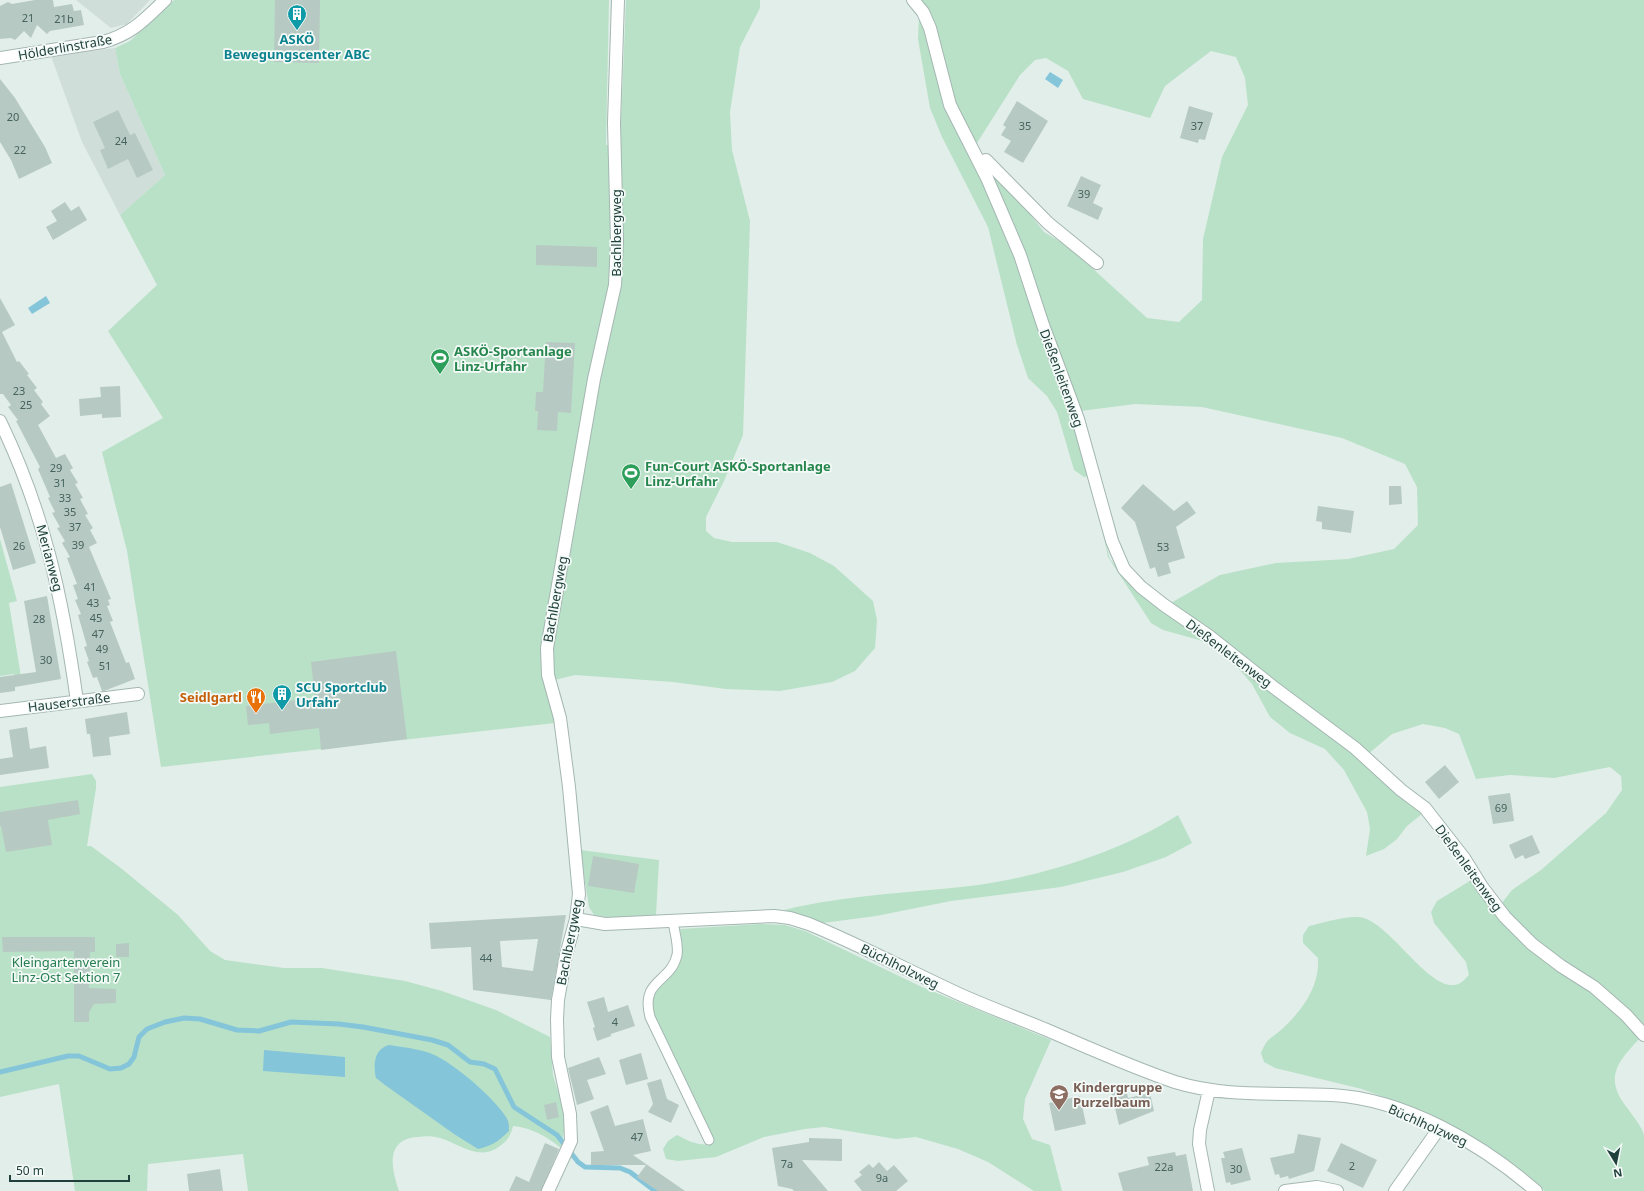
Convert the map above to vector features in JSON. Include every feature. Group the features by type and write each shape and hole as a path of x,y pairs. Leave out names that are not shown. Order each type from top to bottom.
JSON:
{"street":[{"name":"Hölderlinstraße","path":"0,58 103,42 116,38 129,33 166,0"},
{"name":"Bachlbergweg","path":"548,1191 569,1149 571,1141 571,1122 568,1100 560,1073 557,1019 558,1000 566,955 576,919 579,894 569,787 560,718 548,675 547,648 594,379 615,285 617,241 614,123 618,0"},
{"name":"Dießenleitenweg","path":"913,0 922,12 930,28 950,105 979,162 1020,255 1043,326 1069,392 1090,459 1112,541 1124,569 1141,587 1209,636 1272,686 1355,748 1401,790 1425,808 1464,858 1482,887 1505,917 1532,944 1561,966 1594,987 1626,1015 1644,1035"},
{"path":"979,162 986,160 1048,223 1097,263"},
{"name":"Merianweg","path":"0,421 33,499 53,565 68,636 77,701"},
{"name":"Hauserstraße","path":"0,711 138,694"},
{"name":"Büchlholzweg","path":"576,919 605,924 774,916 803,922 834,934 962,995 1103,1056 1178,1083 1209,1090 1270,1095 1328,1095 1359,1098 1407,1112 1461,1138 1503,1164 1536,1191"},
{"path":"1208,1191 1199,1144 1200,1130 1209,1090"},
{"path":"1395,1191 1440,1127"},
{"path":"1285,1191 1317,1187 1337,1191"}],"lane":[{"path":"672,921 677,954 674,962 648,996 647,1006 650,1017 709,1140"}],"shaded area":[{"path":"76,0 150,0 127,24 111,28"},
{"path":"115,48 120,74 165,175 120,215 82,142 51,56"}],"green space":[{"name":"ASKÖ-Sportanlage Linz-Urfahr","path":"174,0 609,0 606,145 620,146 626,0 760,0 760,8 740,47 730,112 732,150 750,221 743,435 724,481 706,517 706,531 714,538 732,542 777,542 810,553 834,566 873,601 877,620 875,648 855,671 832,682 780,691 726,689 673,682 575,675 555,680 552,663 555,635 543,633 541,656 543,679 555,723 161,767 127,551 102,452 163,418 108,331 157,285 120,215 165,175 120,74 115,48 130,41"},
{"path":"919,0 1644,0 1644,1029 1533,940 1501,904 1512,890 1541,870 1606,813 1622,790 1621,776 1610,767 1554,778 1510,775 1476,779 1459,734 1445,728 1423,724 1392,734 1367,755 1169,604 1220,575 1276,563 1348,559 1394,549 1418,525 1417,487 1405,464 1342,438 1202,407 1135,404 1081,411 989,171 1022,204 1044,232 1069,247 1147,318 1179,322 1202,300 1203,239 1222,157 1248,105 1245,78 1236,57 1211,51 1165,86 1150,118 1083,99 1068,71 1046,58 1035,60 1020,75 977,143 966,128 958,111"},
{"path":"919,17 989,187 1052,360 1091,476 1084,477 1074,470 1057,412 1047,396 1028,378 1017,345 988,227 942,137 930,108 918,39"},
{"path":"1104,537 1110,559 1129,582 1194,630 1377,773 1422,814 1407,826 1397,839 1384,849 1366,856 1370,829 1367,812 1344,770 1325,749 1290,733 1270,717 1252,684 1239,669 1211,646 1199,640 1163,630 1151,623 1108,557"},
{"path":"0,539 17,601 9,603 22,683 16,684 14,674 0,676"},
{"name":"Kleingartenverein Linz-Ost Sektion 7","path":"92,774 96,781 96,788 87,846 91,846 122,869 178,915 210,951 225,960 284,968 322,968 405,981 442,991 496,1010 550,1037 553,1075 563,1108 565,1125 561,1148 538,1133 513,1126 510,1135 505,1142 492,1150 485,1152 470,1150 435,1137 424,1136 407,1139 400,1143 395,1149 393,1156 394,1173 399,1191 248,1191 243,1154 148,1164 147,1191 75,1191 59,1084 0,1097 0,787"},
{"path":"1178,815 1192,843 1166,857 1123,872 1061,887 951,901 876,916 823,923 784,910 830,901 970,886 1023,877 1105,852 1131,841"},
{"path":"580,850 659,860 656,915 612,918 594,915 589,907"},
{"path":"1473,879 1485,898 1642,1036 1620,1062 1616,1071 1615,1079 1616,1088 1620,1098 1639,1125 1644,1135 1644,1191 1545,1191 1519,1170 1423,1112 1362,1089 1275,1068 1264,1062 1261,1053 1265,1044 1296,1015 1308,998 1316,979 1318,958 1303,943 1303,935 1309,926 1345,918 1364,918 1375,924 1386,933 1433,977 1444,983 1456,985 1462,982 1469,975 1466,962 1434,923 1431,912 1437,901"},
{"path":"760,924 785,925 805,931 922,987 1051,1040 1025,1099 1023,1119 1032,1139 1050,1145 1062,1191 1034,1191 988,1162 958,1149 916,1137 896,1139 824,1127 764,1137 716,1157 678,1161 666,1159 663,1149 668,1141 677,1135 698,1144 712,1144 714,1140 654,1017 651,1005 655,993 681,953 680,929"}],"water":[{"path":"1050,72 1063,80 1058,88 1045,79"},
{"path":"46,296 50,303 32,314 28,308"},
{"path":"389,1045 416,1049 430,1053 450,1064 468,1077 494,1102 507,1119 509,1131 495,1143 478,1149 454,1134 385,1085 376,1078 375,1063 380,1050"},
{"path":"264,1050 345,1057 345,1077 263,1071"}],"building":[{"path":"35,0 53,0 54,7 72,4 74,11 81,10 84,25 50,31 47,34 37,25 31,38 24,31 15,40 11,38 0,39 0,6 8,2 12,4"},
{"name":"ASKÖ Bewegungscenter ABC","path":"275,0 320,0 319,63 274,62"},
{"path":"0,79 15,98 45,147 52,163 19,179 11,160 0,142"},
{"path":"1017,101 1048,121 1023,163 1004,152 1011,141 1001,135 1006,127 1003,125"},
{"path":"1189,106 1213,113 1205,140 1199,139 1198,143 1180,138"},
{"path":"118,110 130,135 135,133 153,170 137,178 128,159 108,169 100,150 105,148 93,122"},
{"path":"1081,176 1101,185 1093,203 1103,208 1098,220 1067,206"},
{"path":"65,202 71,211 79,206 87,220 53,240 46,227 57,221 51,211"},
{"path":"536,245 597,247 597,267 536,265"},
{"path":"0,298 15,325 2,332 17,362 19,361 29,374 27,375 37,388 34,390 43,402 41,404 50,416 38,425 56,458 65,454 73,468 70,470 78,483 75,484 83,498 80,499 88,514 85,515 93,528 90,530 97,543 89,547 111,599 108,600 110,605 107,606 113,621 110,622 126,663 129,662 135,679 104,691 102,691 97,677 93,678 87,662 89,661 84,647 87,646 78,615 81,614 75,600 78,599 73,585 77,584 67,558 70,557 62,543 65,541 57,528 60,527 52,513 55,512 48,498 50,497 38,469 40,467 16,421 18,420 8,407 11,405 3,394 0,394"},
{"path":"546,342 575,343 571,413 558,412 557,431 537,430 538,411 535,411 536,392 543,392"},
{"path":"120,386 121,417 102,418 102,414 80,416 79,399 101,397 100,387"},
{"path":"11,483 36,563 13,570 0,527 0,487"},
{"path":"1143,484 1174,511 1187,501 1196,513 1176,527 1185,558 1168,563 1171,573 1158,577 1155,567 1150,569 1135,522 1121,508"},
{"path":"1389,486 1401,486 1402,504 1389,505"},
{"path":"1318,506 1354,511 1351,533 1322,529 1322,522 1316,521"},
{"path":"47,596 61,679 15,687 15,691 0,693 0,677 36,672 24,601"},
{"path":"396,651 407,739 321,750 319,728 270,734 269,723 248,725 246,706 315,698 311,662"},
{"path":"127,712 130,734 109,737 111,755 93,757 90,734 87,734 85,719"},
{"path":"27,727 30,749 46,746 49,768 0,775 0,759 13,757 9,730"},
{"path":"1445,765 1459,782 1439,799 1425,782"},
{"path":"1510,793 1514,821 1493,824 1488,796"},
{"path":"78,800 80,814 48,820 52,845 6,852 0,826 0,812"},
{"path":"1532,835 1540,853 1525,859 1523,855 1515,859 1509,845"},
{"path":"593,856 639,864 634,893 588,886"},
{"path":"566,915 551,1000 473,990 471,947 431,949 429,923","holes":["538,939 533,971 502,967 500,941"]},
{"path":"2,937 95,937 95,952 90,952 89,988 116,989 116,1003 94,1004 89,1012 89,1022 74,1022 74,951 3,952"},
{"path":"129,943 129,957 116,957 116,944"},
{"path":"604,997 608,1012 628,1005 635,1026 611,1034 611,1036 597,1041 593,1028 595,1027 587,1002"},
{"path":"641,1053 648,1079 626,1085 619,1060"},
{"path":"599,1057 606,1074 587,1080 594,1099 577,1105 568,1068"},
{"path":"661,1079 667,1099 679,1105 671,1123 648,1112 653,1104 647,1083"},
{"path":"1126,1088 1128,1098 1150,1093 1154,1111 1119,1125 1111,1091"},
{"path":"1080,1096 1086,1124 1055,1131 1049,1103"},
{"path":"556,1102 559,1117 547,1120 544,1105"},
{"path":"608,1105 615,1126 643,1119 651,1151 633,1155 685,1191 658,1191 637,1177 646,1165 591,1165 591,1152 604,1151 590,1112"},
{"path":"1298,1134 1321,1138 1314,1171 1289,1179 1288,1176 1280,1178 1279,1174 1275,1175 1270,1158 1294,1153"},
{"path":"809,1138 842,1139 842,1161 802,1160 828,1191 794,1191 792,1189 778,1186 772,1148 809,1142"},
{"path":"545,1143 559,1149 541,1191 509,1191 516,1176 529,1182"},
{"path":"1341,1143 1377,1160 1363,1188 1327,1171"},
{"path":"1242,1148 1251,1180 1231,1185 1230,1182 1226,1183 1221,1158 1225,1158 1223,1152"},
{"path":"1175,1152 1176,1156 1186,1154 1193,1191 1123,1191 1118,1173 1149,1165 1147,1157"},
{"path":"879,1162 887,1171 894,1165 908,1181 896,1191 862,1191 854,1181 862,1175 859,1172 869,1164 873,1168"},
{"path":"220,1169 223,1191 189,1191 187,1174"}],"waterway":[{"path":"0,1072 68,1056 79,1056 110,1069 121,1068 129,1064 134,1057 139,1037 147,1029 165,1022 184,1018 200,1019 237,1030 259,1031 291,1022 339,1024 363,1027 432,1040 448,1045 470,1062 484,1064 495,1069 514,1107 557,1135 578,1162 585,1167 620,1168 630,1172 655,1191"}],"place":[{"name":"ASKÖ Bewegungscenter ABC","path":"297,31"},
{"name":"ASKÖ-Sportanlage Linz-Urfahr","path":"440,375"},
{"name":"Fun-Court ASKÖ-Sportanlage Linz-Urfahr","path":"631,490"},
{"name":"SCU Sportclub Urfahr","path":"282,711"},
{"name":"Seidlgartl","path":"256,714"},
{"name":"Kindergruppe Purzelbaum","path":"1059,1111"}]}
